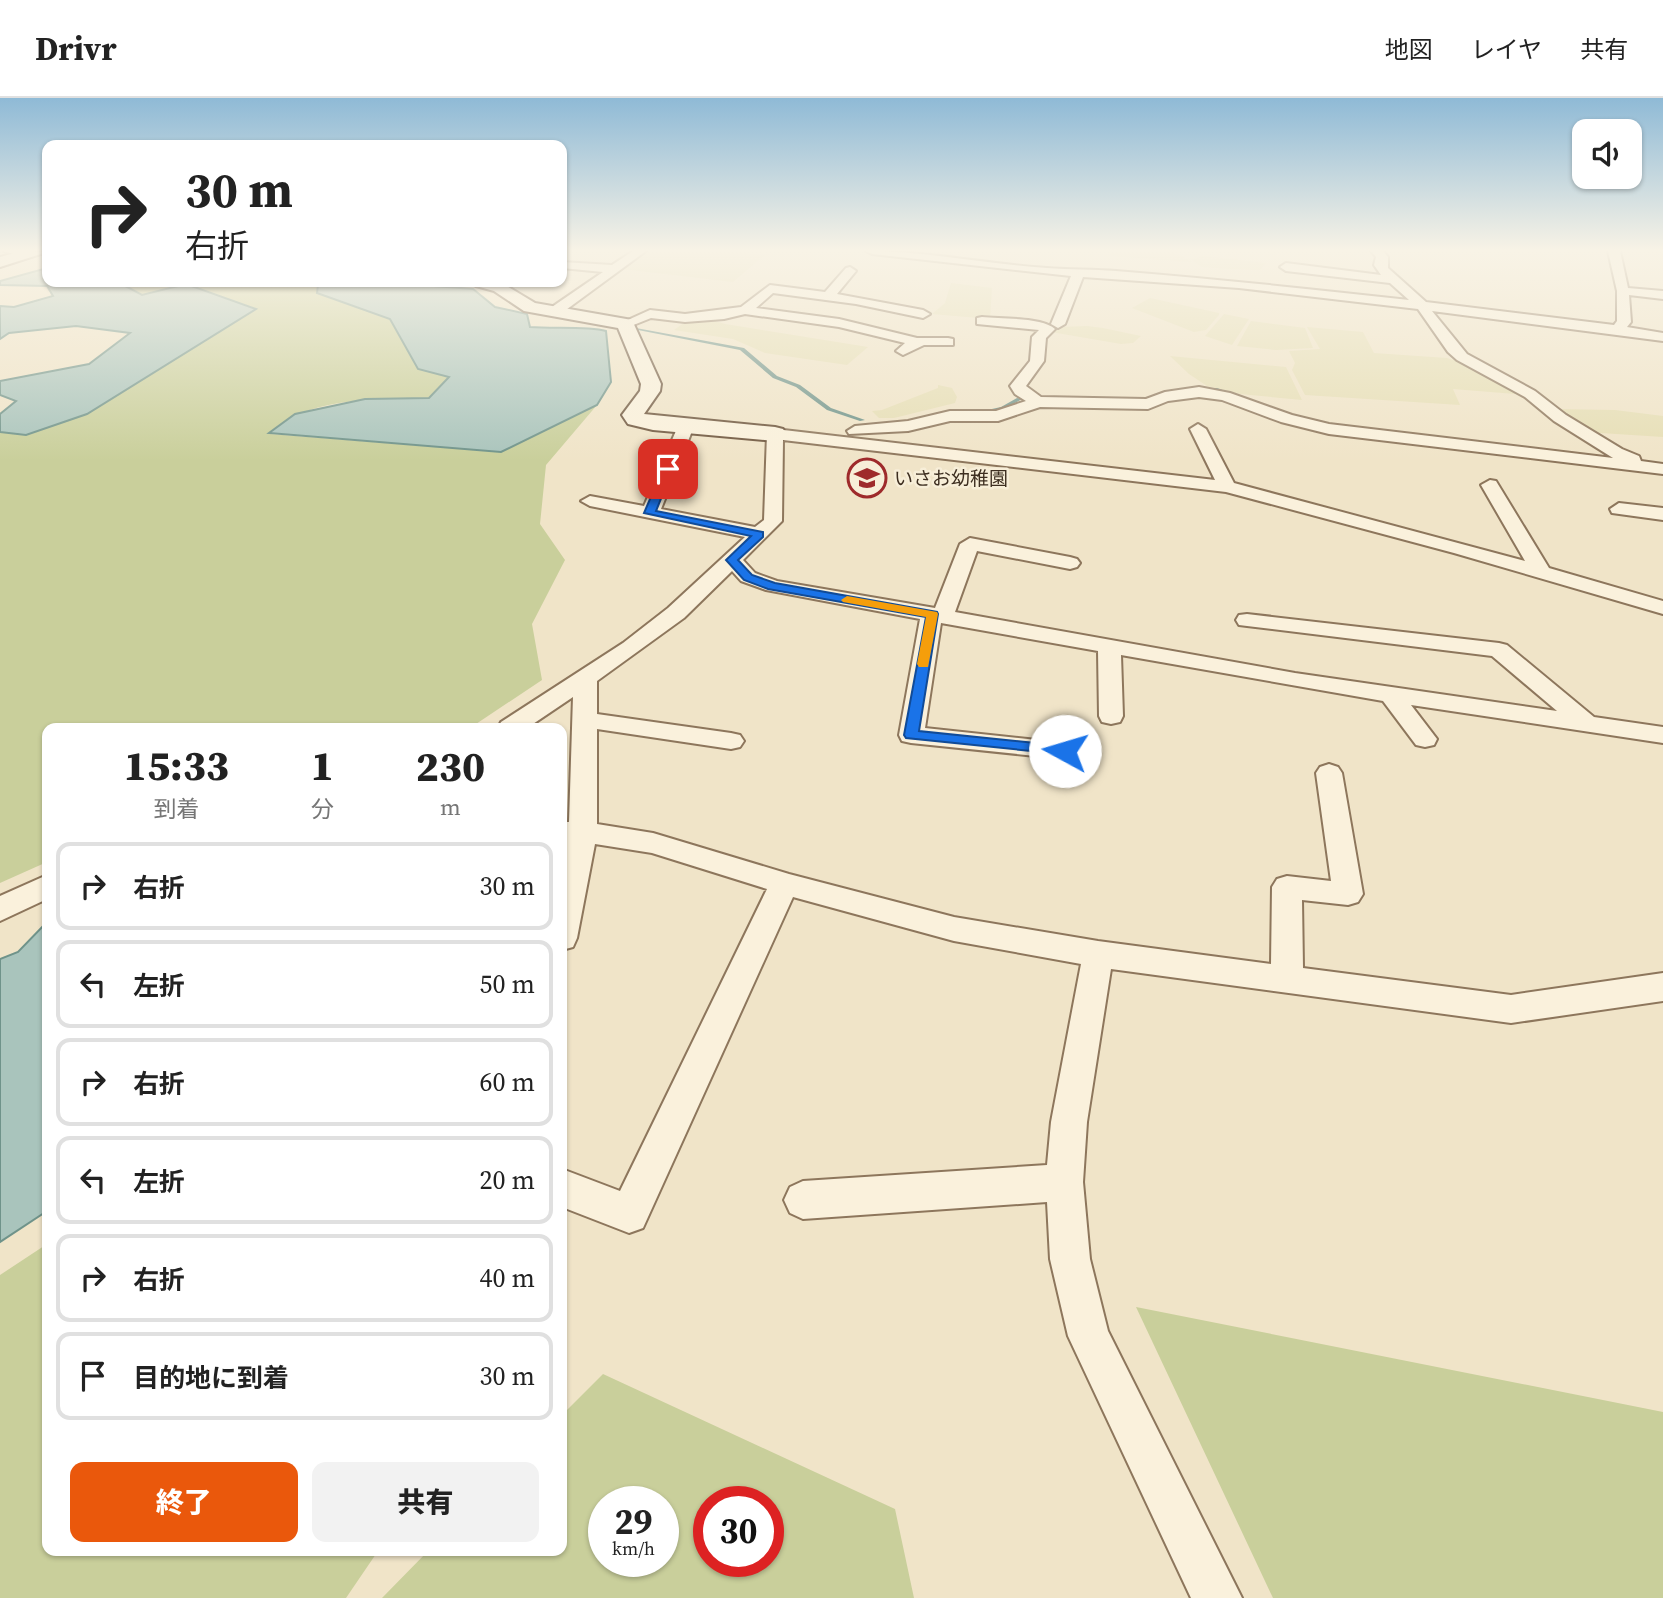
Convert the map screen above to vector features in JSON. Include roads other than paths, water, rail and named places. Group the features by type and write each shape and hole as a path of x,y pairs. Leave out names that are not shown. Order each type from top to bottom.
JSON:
{"street":[{"path":"608,321 626,324 633,321"},
{"path":"798,321 908,346 948,342"},
{"path":"860,334 874,321"},
{"path":"982,321 1043,326 1048,330 1039,337 1038,361 1018,386 1020,391 1038,402"},
{"path":"1433,321 1462,357 1530,394 1560,418 1616,453 1659,470"},
{"path":"1549,321 1663,337"},
{"path":"1617,329 1623,321"},
{"path":"626,324 651,384 650,391 633,415 636,419 1227,487 1663,608"},
{"path":"1648,335 1659,354"},
{"path":"775,434 848,432 908,426 950,416 998,416 1038,402 1148,404 1180,395 1213,393 1287,419 1329,429 1659,470"},
{"path":"650,513 686,426"},
{"path":"1198,429 1227,487"},
{"path":"518,723 585,679 676,613 773,521 775,434"},
{"path":"1490,485 1542,573"},
{"path":"590,501 759,534"},
{"path":"1619,509 1663,513"},
{"path":"1065,751 911,735 938,615 970,544 1070,563"},
{"path":"732,560 748,577 773,586 1390,694 1663,735"},
{"path":"1247,620 1499,650 1586,723"},
{"path":"1109,646 1111,716"},
{"path":"567,885 586,720 585,679"},
{"path":"1390,694 1425,739"},
{"path":"586,720 731,741"},
{"path":"1287,979 1287,887 1348,894 1329,773"},
{"path":"572,832 653,843 784,884 954,929 1098,954 1511,1009 1663,987"},
{"path":"567,1190 629,1214 784,884"},
{"path":"0,909 42,888"},
{"path":"1098,954 1069,1122 1064,1182 1070,1259 1089,1336 1217,1598"},
{"path":"803,1200 1064,1182"}],"water":[{"path":"0,321 237,321 87,414 26,435 0,432 0,414 16,401 0,395 0,381 89,364 130,333 76,326 9,333 0,339"},
{"path":"391,321 529,321 530,327 606,331 611,382 597,405 501,452 269,433 295,414 365,399 429,398 449,377 418,369"},
{"path":"42,927 42,1214 0,1242 0,959 18,952"}],"waterway":[{"path":"638,329 742,349 775,377 798,386 829,409 862,420"},
{"path":"1200,389 1217,390 1237,396"},
{"path":"981,412 1003,408 1019,399"}],"place":[{"name":"いさお幼稚園","path":"867,478"}]}
